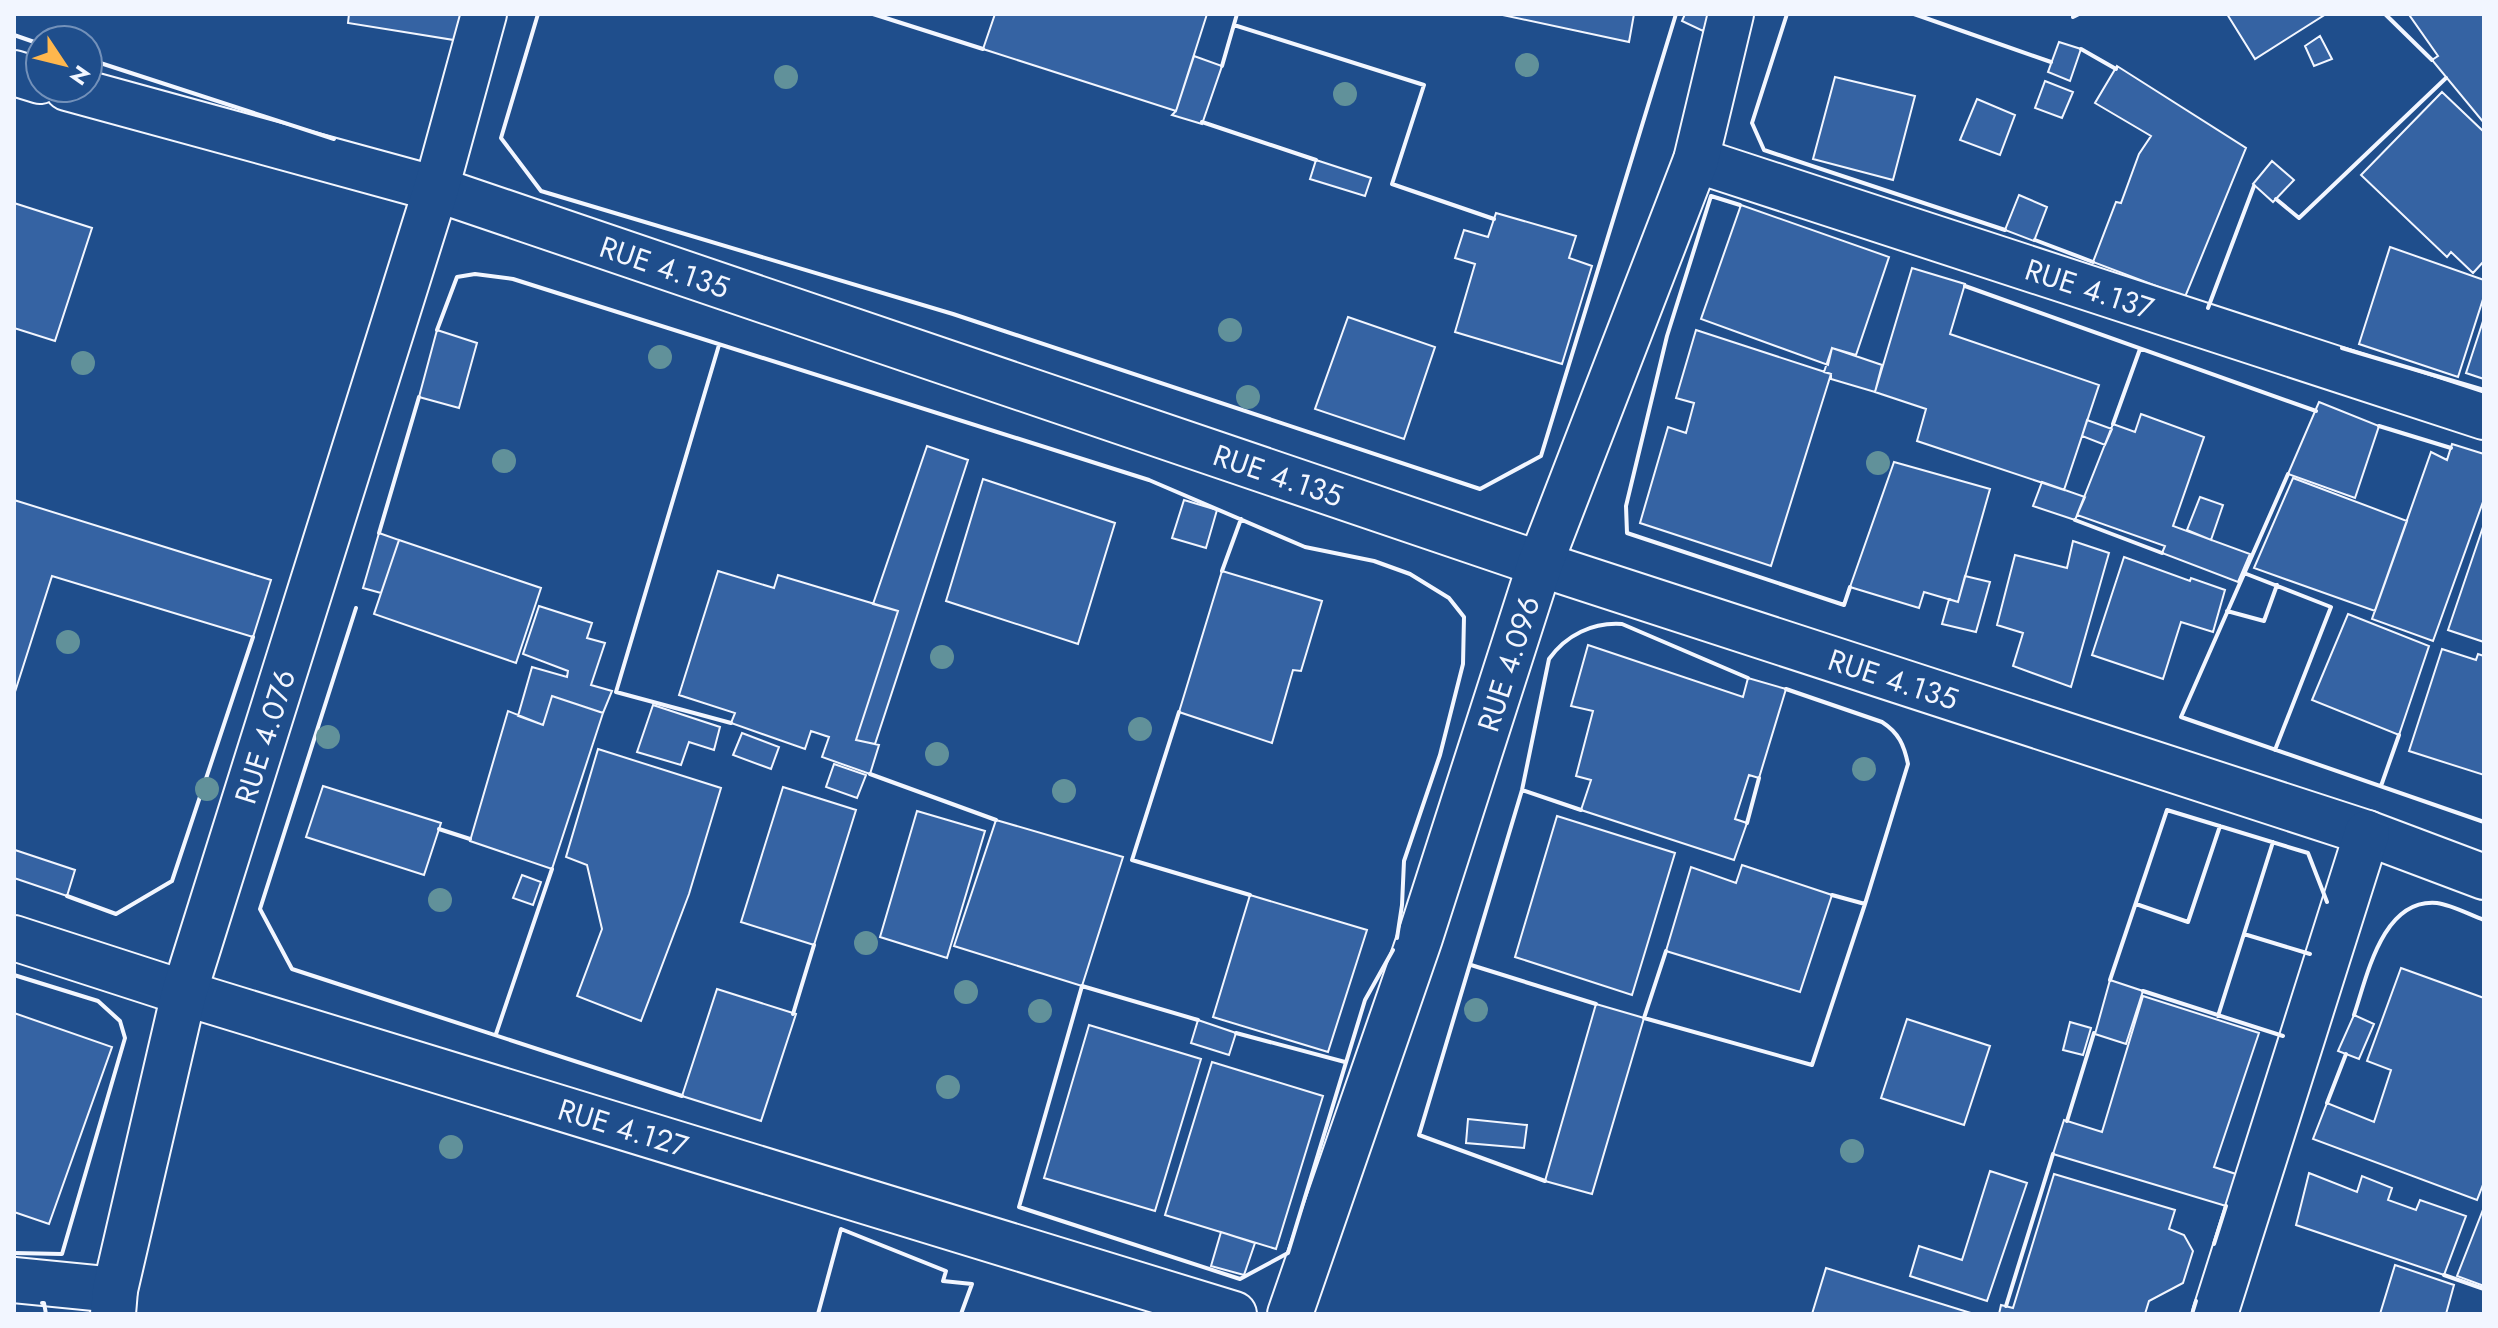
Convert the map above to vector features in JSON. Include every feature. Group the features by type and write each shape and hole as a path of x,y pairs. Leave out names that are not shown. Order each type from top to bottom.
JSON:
{"street":[{"name":"RUE 4.076","path":"114,1302 184,993 436,189 484,14"},
{"name":"RUE 4.096","path":"1290,1314 1420,938 1540,564 1696,160 1731,14"},
{"name":"RUE 4.135","path":"104,98 436,189 1540,564 2367,833 2484,877"},
{"name":"RUE 4.137","path":"1696,160 2484,417"},
{"path":"2215,1314 2367,833"},
{"name":"RUE 4.127","path":"14,938 184,993 1234,1314"},
{"path":"14,1280 114,1302"}],"building":[{"path":"349,14 461,14 454,40 348,23"},
{"path":"995,14 1207,14 1176,111 983,49"},
{"path":"1498,14 1634,14 1629,42"},
{"path":"1685,14 1711,14 1703,31 1682,21"},
{"path":"2227,14 2326,14 2255,59"},
{"path":"2484,14 2484,123 2432,60 2438,56 2410,16"},
{"path":"2320,36 2332,59 2314,66 2305,46"},
{"path":"2059,42 2081,49 2070,81 2048,72"},
{"path":"1194,56 1222,66 1202,124 1172,115"},
{"path":"2117,66 2246,148 2185,297 2093,262 2116,202 2121,203 2139,154 2151,136 2095,103"},
{"path":"1835,77 1915,96 1893,180 1813,159"},
{"path":"2045,81 2073,92 2062,118 2035,108"},
{"path":"2442,92 2484,132 2484,261 2473,273 2451,252 2447,257 2361,175"},
{"path":"1977,99 2015,115 2000,155 1960,140"},
{"path":"1316,160 1371,178 1365,196 1310,179"},
{"path":"2272,161 2294,180 2273,202 2253,184"},
{"path":"2019,195 2047,207 2034,241 2005,230"},
{"path":"14,203 92,228 55,341 14,328"},
{"path":"1741,205 1889,257 1856,355 1832,348 1828,365 1701,319"},
{"path":"1496,213 1576,236 1569,258 1592,266 1562,364 1455,332 1475,264 1455,258 1464,230 1488,237"},
{"path":"2390,247 2484,280 2484,296 2458,377 2359,344"},
{"path":"1912,268 1965,284 1950,334 2099,385 2064,490 1917,441 1926,409 1875,392"},
{"path":"1348,317 1435,347 1404,439 1315,409"},
{"path":"2484,318 2484,379 2466,373"},
{"path":"437,330 477,343 459,408 419,397"},
{"path":"1696,330 1831,374 1771,566 1640,523 1668,427 1686,433 1694,403 1676,398"},
{"path":"1832,348 1882,365 1875,392 1831,379 1831,374 1824,372"},
{"path":"2319,402 2379,426 2355,498 2288,474"},
{"path":"2141,414 2204,437 2173,526 2250,554 2238,582 2162,553 2165,546 2077,515 2113,424 2135,432"},
{"path":"2087,420 2112,429 2105,445 2082,436"},
{"path":"2452,444 2484,454 2484,499 2433,641 2372,619 2431,452 2447,460"},
{"path":"927,446 968,460 875,744 856,740 898,611 873,604"},
{"path":"1894,462 1990,489 1958,602 1924,592 1919,608 1850,587"},
{"path":"2293,478 2407,521 2375,611 2254,568"},
{"path":"983,479 1115,523 1078,644 946,601"},
{"path":"2042,482 2085,497 2075,520 2033,506"},
{"path":"2200,497 2223,505 2211,540 2187,530"},
{"path":"14,500 271,580 253,637 52,576 14,695"},
{"path":"1184,500 1217,510 1206,548 1172,538"},
{"path":"2484,524 2484,642 2448,630"},
{"path":"379,533 399,540 381,593 363,588"},
{"path":"399,540 541,588 516,663 374,614"},
{"path":"2073,541 2109,553 2071,687 2013,666 2023,633 1997,625 2015,555 2067,568"},
{"path":"2124,557 2225,590 2213,632 2181,622 2163,679 2092,655"},
{"path":"718,571 774,588 778,575 898,611 856,740 879,745 870,774 822,757 829,737 811,731 805,749 731,723 735,713 679,695"},
{"path":"1222,571 1322,601 1301,671 1293,670 1272,743 1179,712"},
{"path":"1965,576 1990,582 1976,632 1942,624 1949,599 1958,602"},
{"path":"539,606 592,623 587,638 605,643 591,685 612,691 603,713 552,696 543,725 518,716 532,667 567,677 568,671 523,654"},
{"path":"2348,614 2429,646 2399,735 2312,700"},
{"path":"1588,645 1743,697 1748,678 1786,689 1759,778 1749,775 1735,819 1747,823 1734,860 1581,810 1591,780 1576,776 1593,711 1571,706"},
{"path":"2442,649 2476,660 2478,654 2484,656 2484,775 2409,751"},
{"path":"552,696 603,713 552,869 470,841 508,711 543,725"},
{"path":"653,705 720,727 714,750 689,742 681,765 637,752"},
{"path":"742,733 779,747 771,769 733,755"},
{"path":"598,749 721,788 689,894 641,1021 577,996 602,929 587,865 566,857"},
{"path":"834,764 866,775 857,798 826,787"},
{"path":"323,786 441,823 424,875 306,837"},
{"path":"783,787 856,810 814,945 741,922"},
{"path":"917,811 985,831 947,958 880,937"},
{"path":"1557,816 1675,853 1632,995 1515,957"},
{"path":"996,820 1123,857 1082,986 954,946"},
{"path":"15,850 75,870 67,896 14,878"},
{"path":"1742,865 1832,895 1800,992 1666,951 1691,867 1736,883"},
{"path":"522,875 541,882 533,905 513,898"},
{"path":"1250,895 1367,930 1328,1052 1213,1017"},
{"path":"2401,968 2484,998 2484,1182 2477,1200 2313,1139 2327,1103 2374,1122 2391,1070 2367,1061"},
{"path":"2110,980 2143,991 2126,1044 2095,1034"},
{"path":"717,989 796,1014 761,1121 682,1096"},
{"path":"2143,996 2259,1033 2214,1167 2236,1174 2226,1206 2053,1154 2064,1120 2102,1132"},
{"path":"1596,1004 1644,1018 1592,1194 1545,1181"},
{"path":"14,1013 112,1047 49,1224 14,1212"},
{"path":"2354,1015 2374,1024 2359,1059 2338,1051"},
{"path":"1907,1019 1990,1046 1964,1125 1881,1098"},
{"path":"1198,1020 1236,1033 1229,1055 1191,1043"},
{"path":"2070,1022 2091,1028 2083,1055 2063,1050"},
{"path":"1089,1025 1201,1059 1155,1211 1044,1178"},
{"path":"1212,1062 1323,1096 1276,1249 1165,1215"},
{"path":"1468,1119 1527,1125 1524,1148 1466,1143"},
{"path":"1990,1171 2027,1183 1987,1301 1910,1276 1919,1246 1962,1260"},
{"path":"2309,1173 2357,1192 2362,1176 2392,1188 2388,1200 2416,1210 2420,1200 2466,1216 2444,1275 2296,1225"},
{"path":"2054,1174 2175,1210 2169,1229 2184,1235 2193,1251 2183,1283 2149,1301 2145,1314 1999,1314 2001,1305 2013,1308"},
{"path":"2484,1207 2484,1286 2457,1276"},
{"path":"1221,1232 1255,1243 1244,1275 1211,1266"},
{"path":"2395,1265 2454,1285 2446,1314 2380,1314"},
{"path":"1826,1268 1974,1314 1812,1314"}],"wall":[{"path":"538,14 501,138 541,191 953,314 1480,489 1541,456 1676,14"},
{"path":"873,14 983,49"},
{"path":"1222,66 1237,14"},
{"path":"1787,14 1752,123 1764,150 2005,230"},
{"path":"1914,14 2051,62"},
{"path":"2073,17 2079,14"},
{"path":"2385,14 2432,60"},
{"path":"1234,25 1424,85 1392,184 1494,219"},
{"path":"14,35 24,38"},
{"path":"2081,49 2116,69"},
{"path":"104,64 334,139"},
{"path":"2276,199 2299,218 2446,78"},
{"path":"1202,122 1316,160"},
{"path":"2208,308 2254,186"},
{"path":"1740,205 1711,196 1667,336 1626,506 1627,533 1844,605 1850,587"},
{"path":"2035,240 2093,262"},
{"path":"437,330 457,277 475,274 513,279 1149,480 1305,547 1374,561 1410,574 1449,598 1464,617 1463,664 1440,755 1404,861 1397,938"},
{"path":"1965,286 2316,411"},
{"path":"719,345 616,692 731,723"},
{"path":"2342,348 2484,390"},
{"path":"2113,424 2140,349"},
{"path":"379,533 419,397"},
{"path":"2379,426 2451,448"},
{"path":"2288,474 2181,717 2484,822"},
{"path":"1222,571 1241,519"},
{"path":"2075,520 2162,553"},
{"path":"2244,573 2331,607 2275,750"},
{"path":"2227,611 2264,621 2277,585"},
{"path":"356,608 260,909 292,969 682,1096"},
{"path":"1545,1181 1419,1135 1522,790 1549,659 1564,643 1581,632 1601,625 1622,624 1748,678"},
{"path":"67,896 116,914 172,881 253,637"},
{"path":"1666,951 1644,1018 1812,1065 1908,764 1900,740 1882,722 1786,689"},
{"path":"1179,712 1132,860 1250,895"},
{"path":"2381,786 2399,735"},
{"path":"870,774 996,820"},
{"path":"1747,823 1759,778"},
{"path":"1522,790 1581,810"},
{"path":"2110,980 2167,810 2308,853 2327,902"},
{"path":"2136,904 2188,922 2220,826"},
{"path":"439,829 470,839"},
{"path":"2218,1016 2273,842"},
{"path":"496,1034 552,869"},
{"path":"1832,895 1865,904"},
{"path":"2354,1015 2380,943 2390,926 2403,913 2418,905 2437,903 2484,920"},
{"path":"2244,934 2310,954"},
{"path":"793,1014 814,945"},
{"path":"1198,1020 1082,986 1019,1207 1240,1279 1288,1253 1365,1000 1393,950"},
{"path":"1471,965 1596,1004"},
{"path":"14,975 98,1001 120,1021 125,1038 62,1254 14,1253"},
{"path":"2143,991 2283,1036"},
{"path":"1236,1033 1345,1062"},
{"path":"2067,1121 2094,1033"},
{"path":"2327,1103 2346,1054"},
{"path":"2006,1306 2053,1154"},
{"path":"2214,1244 2226,1206"},
{"path":"818,1314 841,1229 946,1271 943,1281 972,1284 961,1314"},
{"path":"2444,1275 2484,1289"},
{"path":"2192,1314 2196,1301"},
{"path":"42,1303 46,1314"}]}
